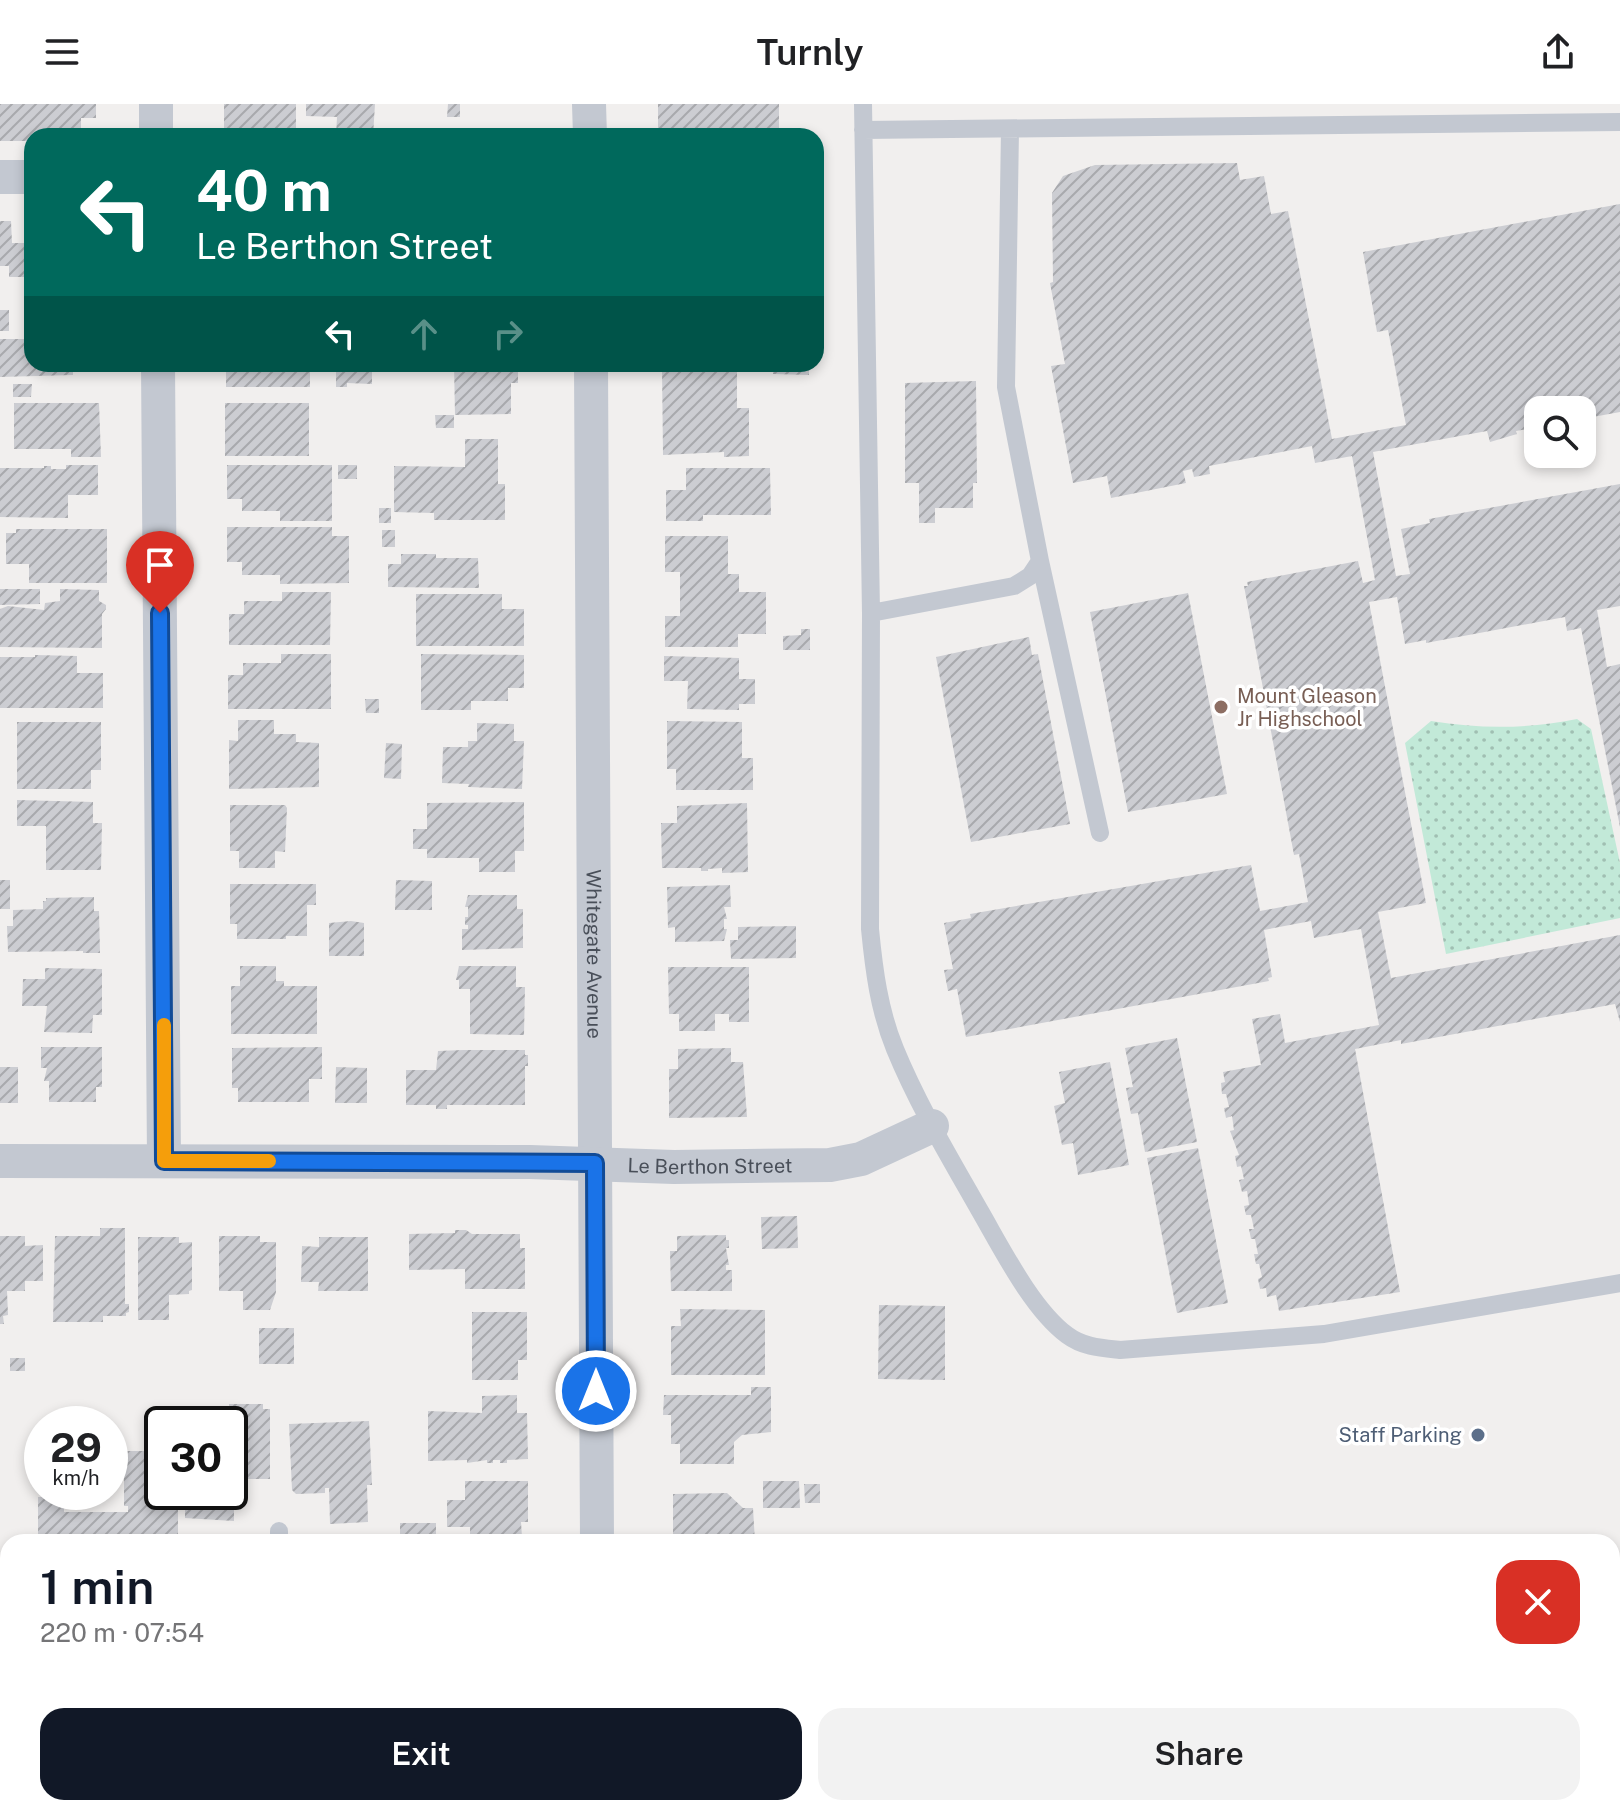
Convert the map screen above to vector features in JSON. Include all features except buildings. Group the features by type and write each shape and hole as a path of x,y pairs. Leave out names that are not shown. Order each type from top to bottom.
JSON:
{"street":[{"path":"156,104 156,128"},
{"path":"589,104 590,128"},
{"path":"0,177 24,177"},
{"path":"158,372 164,1161"},
{"name":"Whitegate Avenue","path":"591,372 597,1534"},
{"name":"Le Berthon Street","path":"0,1161 595,1163 674,1167 830,1165 861,1159 932,1126"}],"lane":[{"path":"863,104 871,613 870,929 873,963 878,995 894,1048 932,1126 1019,1277 1067,1335 1088,1347 1120,1350 1324,1334 1620,1283"},
{"path":"863,130 1620,122"},
{"path":"1010,129 1006,387 1040,561 1100,833"},
{"path":"871,613 1014,586 1030,576 1040,561"}],"green space":[{"path":"1577,719 1591,729 1620,863 1620,918 1446,954 1405,743 1431,721 1504,727"}],"slow traffic":[{"path":"164,1025 164,1161 269,1161"}],"place":[{"name":"Mount Gleason Jr Highschool","path":"1221,707"},
{"name":"Staff Parking","path":"1478,1435"}],"route":[{"path":"160,613 164,1161 595,1163 596,1391"}]}
